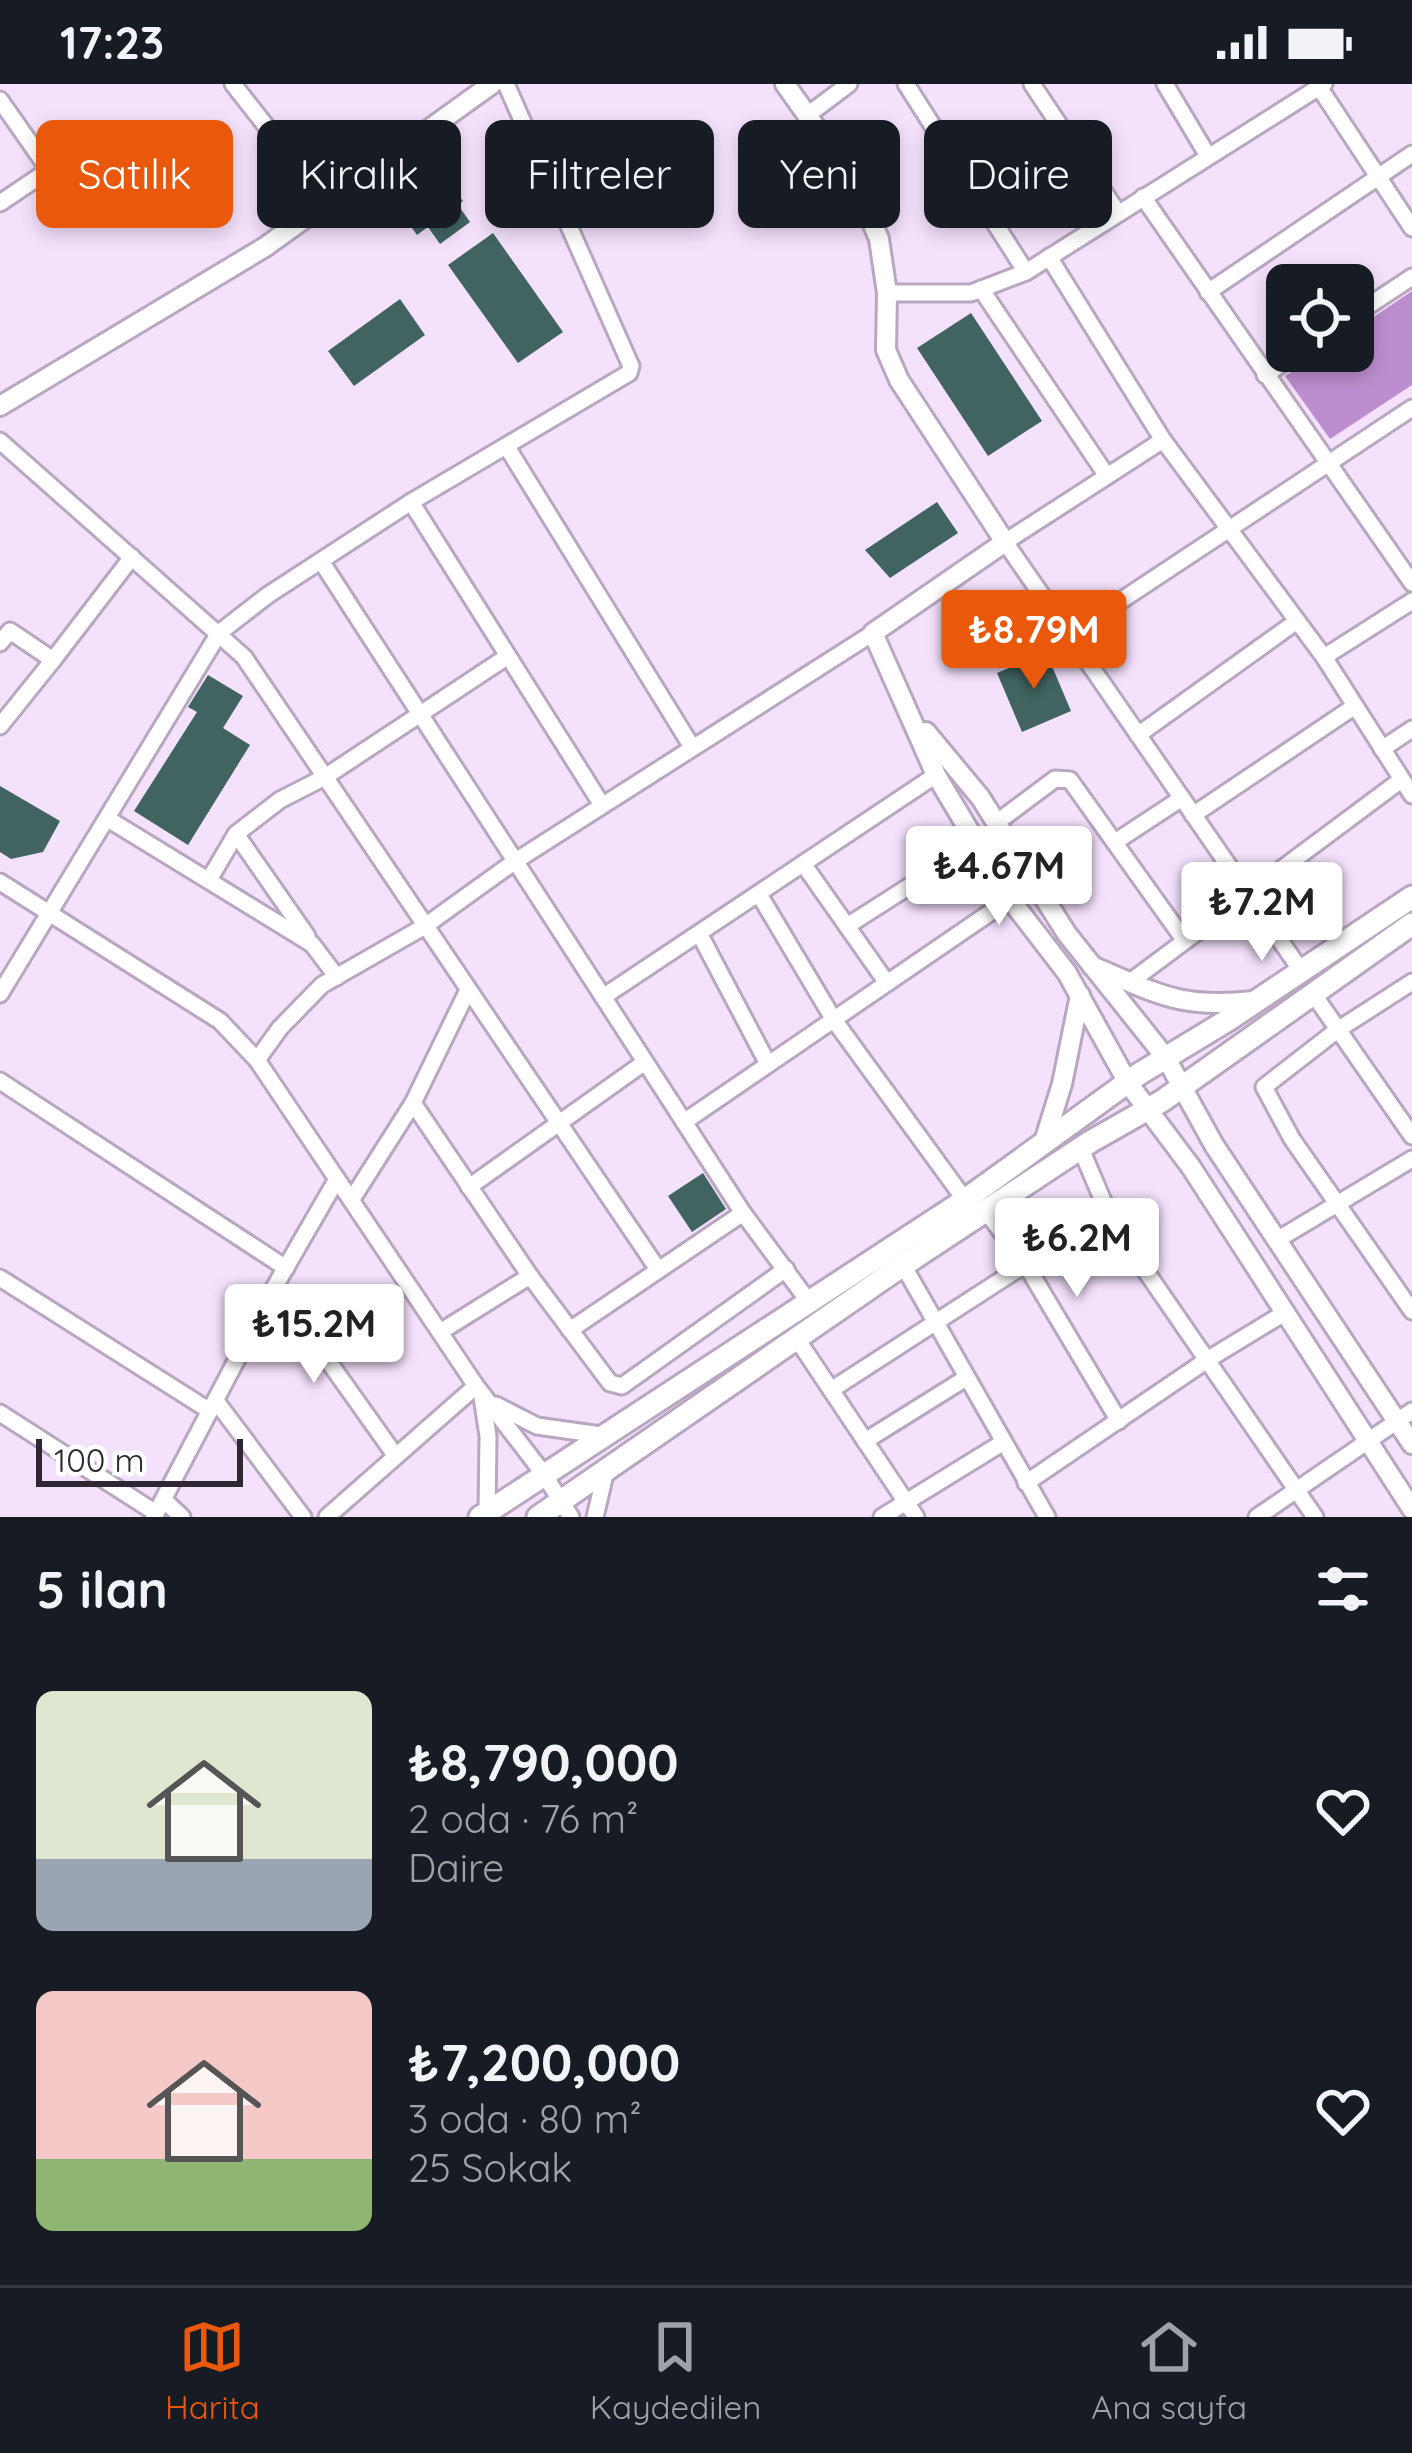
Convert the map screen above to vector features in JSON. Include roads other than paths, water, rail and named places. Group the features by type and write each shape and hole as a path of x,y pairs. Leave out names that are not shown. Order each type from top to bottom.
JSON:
{"main road":[{"path":"538,1517 566,1509 606,1470 903,1265 1183,1086 1412,897"},
{"path":"483,1515 965,1200 1166,1058 1259,1000 1307,982 1412,924"}],"street":[{"path":"233,84 261,120"},
{"path":"443,120 492,84"},
{"path":"0,994 219,633 411,502 624,379 631,366 506,84"},
{"path":"785,84 856,184 879,239 887,293 886,350 899,380 1248,893 1336,1031 1411,1133"},
{"path":"809,114 849,84"},
{"path":"906,84 1026,272"},
{"path":"1033,84 1118,213"},
{"path":"1165,84 1208,156"},
{"path":"887,293 926,296 981,289 1026,272 1322,86 1412,228"},
{"path":"0,100 49,170 0,202"},
{"path":"1208,292 1412,154"},
{"path":"1143,197 1412,583"},
{"path":"1,404 290,228"},
{"path":"1049,257 1163,440 1324,657 1412,795"},
{"path":"1374,302 1412,277"},
{"path":"981,289 1107,476"},
{"path":"1265,375 1270,372"},
{"path":"1070,634 1412,408"},
{"path":"257,1060 322,985 425,926 514,862 873,633 1163,440"},
{"path":"0,441 244,657 657,1268"},
{"path":"508,447 692,747"},
{"path":"411,502 602,805"},
{"path":"0,726 132,556"},
{"path":"321,561 742,1213 809,1302"},
{"path":"1324,657 1412,601"},
{"path":"1138,735 1297,621"},
{"path":"0,643 10,631 53,661"},
{"path":"873,633 936,775 1010,899 1080,995 1096,1031 1154,1106 1412,1509"},
{"path":"210,878 236,834 280,800 421,717 508,656"},
{"path":"1193,814 1355,706"},
{"path":"911,715 996,823 1091,966 1166,1058 1214,1145 1277,1240 1405,1416 1412,1444"},
{"path":"1382,749 1412,729"},
{"path":"603,998 936,775"},
{"path":"996,823 1063,777 1073,783 1185,941"},
{"path":"1130,982 1401,780"},
{"path":"1114,842 1182,798"},
{"path":"108,819 312,944"},
{"path":"236,834 337,977"},
{"path":"847,926 977,843"},
{"path":"804,865 887,983"},
{"path":"0,882 220,1021 257,1060 479,1390 566,1509"},
{"path":"760,896 834,1020 965,1200"},
{"path":"684,1122 1010,899"},
{"path":"700,935 768,1064"},
{"path":"1091,966 1165,998 1211,1006 1259,1000"},
{"path":"1412,982 1336,1031 1264,1087 1292,1139 1412,1311"},
{"path":"352,1199 413,1103 469,991"},
{"path":"1043,1145 1062,1084 1080,995"},
{"path":"469,1187 645,1062"},
{"path":"0,1082 286,1268"},
{"path":"413,1103 530,1276 610,1383 622,1386 785,1269"},
{"path":"1081,1149 1112,1222 1316,1517"},
{"path":"1277,1240 1412,1159"},
{"path":"158,1510 275,1286 337,1179"},
{"path":"986,1211 1026,1265 1119,1421"},
{"path":"570,1330 742,1213"},
{"path":"831,1390 1026,1265 1112,1222"},
{"path":"903,1265 1047,1517"},
{"path":"440,1332 530,1276"},
{"path":"0,1277 213,1406 303,1517"},
{"path":"275,1286 395,1455"},
{"path":"1026,1483 1286,1312"},
{"path":"797,1339 911,1510"},
{"path":"865,1441 966,1378"},
{"path":"327,1517 395,1455 479,1390"},
{"path":"479,1390 537,1426 602,1435"},
{"path":"479,1390 488,1436 483,1515"},
{"path":"0,1413 158,1510 182,1517"},
{"path":"1257,1517 1405,1416"},
{"path":"882,1517 911,1510 1002,1443"},
{"path":"595,1517 606,1470"}]}
